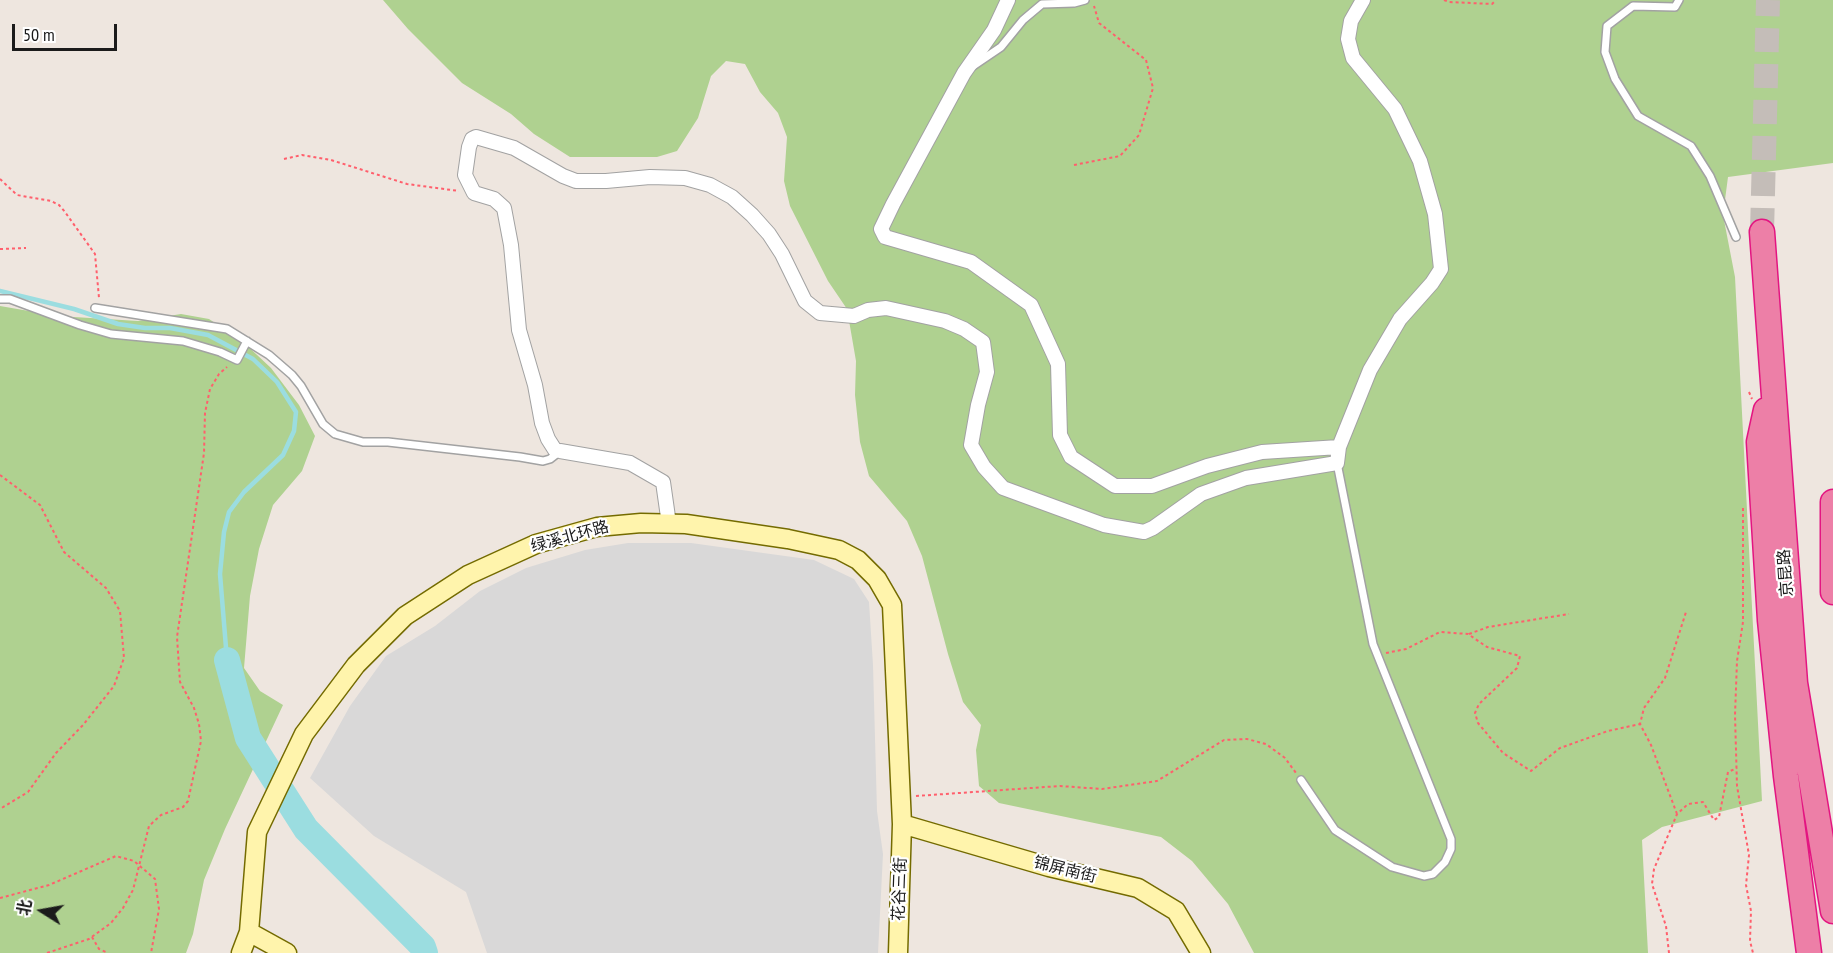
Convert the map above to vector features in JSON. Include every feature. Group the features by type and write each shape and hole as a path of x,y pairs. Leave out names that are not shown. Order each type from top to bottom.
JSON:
{"highway":[{"name":"京昆路","path":"1762,232 1795,683 1833,911"},
{"path":"1772,384 1759,442 1765,553 1786,776 1809,953"},
{"path":"1833,502 1833,592"}],"street":[{"path":"1008,0 994,30 964,73 927,138 881,229 885,237 971,262 1032,305 1058,364 1060,435 1071,457 1115,486 1152,486 1207,466 1262,452 1340,447"},
{"path":"669,524 663,482 630,463 560,452 555,450 548,439 519,330 511,245 504,208 494,199 474,194 465,175 472,139 476,137 514,148 576,181 650,177 685,178 710,185 732,197 769,234 805,301 820,313 854,316 868,310 886,308 945,321 964,329 983,342 987,372 971,445 984,467 1003,488 1104,525 1144,532 1164,522 1201,494 1212,490 1246,478 1337,463 1340,447 1370,369 1400,319 1432,283 1441,269 1435,214 1420,161 1395,110 1353,58 1348,39 1351,21 1363,0"},
{"name":"绿溪北环路","path":"241,953 249,932 257,832 304,734 356,665 405,616 468,575 536,544 597,527 641,523 686,524 788,539 839,550 858,560 877,579 892,605 902,824"},
{"name":"花谷三街","path":"898,953 902,824"},
{"name":"锦屏南街","path":"902,824 1049,867 1138,888 1176,911 1201,953"},
{"path":"249,932 287,953"}],"lane":[{"path":"964,73 1001,46 1023,20 1042,4 1074,3 1085,0"},
{"path":"1679,0 1675,7 1633,6 1607,26 1605,52 1615,79 1638,116 1691,146 1710,176 1736,237"},
{"path":"0,299 10,299 111,334 183,341 220,352 237,360 246,343"},
{"path":"97,309 227,329 246,343 269,355 292,375 323,424 335,434 363,442 388,442 520,456 543,461 560,452"},
{"path":"1301,780 1335,830 1392,867 1424,876 1433,874 1445,862 1451,849 1451,839 1373,644 1337,463"}],"path":[{"path":"1074,165 1120,156 1139,135 1153,88 1146,60 1099,22 1092,0"},
{"path":"1444,0 1492,4 1496,0"},
{"path":"284,159 302,155 332,160 406,184 474,194"},
{"path":"0,179 17,195 51,201 65,212 95,254 97,309"},
{"path":"0,249 26,248"},
{"path":"47,953 92,936 111,923 133,890 149,826 161,815 183,807 188,801 201,741 194,708 180,682 177,637 204,453 205,413 210,390 219,374 237,360"},
{"path":"1749,392 1753,402"},
{"path":"0,476 40,505 64,552 106,588 120,611 124,658 114,686 83,725 56,753 28,792 0,809"},
{"path":"1743,500 1743,622 1737,661 1735,715 1737,786 1749,855 1746,885 1751,911 1750,941 1753,953"},
{"path":"1677,814 1652,744 1640,724 1644,708 1665,678 1686,612"},
{"path":"1377,653 1406,649 1440,632 1468,634 1488,627 1569,614"},
{"path":"1468,634 1487,647 1520,656 1517,668 1479,704 1475,713 1478,723 1503,753 1531,771 1560,748 1608,731 1640,724"},
{"path":"901,798 1060,786 1102,789 1157,781 1224,740 1247,739 1266,744 1285,758 1301,780"},
{"path":"1669,953 1666,926 1652,884 1654,869 1677,814 1688,804 1703,802 1714,820 1719,817 1728,772 1737,768"},
{"path":"0,898 48,885 116,856 134,861 155,879 159,909 151,953"},
{"path":"92,936 99,949 108,953"}],"shaded area":[{"path":"628,543 691,543 814,560 854,579 869,602 877,811 883,854 878,953 487,953 466,892 374,836 310,778 350,706 386,656 435,626 480,591 526,568 585,550"}],"green space":[{"path":"383,0 1833,0 1833,163 1728,177 1723,215 1735,277 1762,801 1662,827 1642,840 1648,953 1254,953 1228,904 1192,861 1161,837 999,803 979,786 976,750 981,725 963,702 922,556 907,521 869,476 860,442 855,395 856,361 847,309 828,281 790,206 784,181 787,137 778,113 760,92 745,64 726,61 711,76 698,118 677,151 657,157 570,157 534,134 511,114 462,83 408,29"},
{"path":"0,306 58,316 138,321 181,314 209,319 241,340 271,368 299,405 315,436 302,471 273,505 259,549 250,596 244,668 260,691 283,705 225,829 204,880 193,934 186,953 0,953"}],"waterway":[{"path":"0,291 74,309 118,324 145,328 170,328 208,335 253,359 277,382 296,412 294,431 283,455 244,492 229,512 224,532 220,574 227,660"},
{"path":"227,660 248,738 306,829 423,947 425,953"}],"tunnel":[{"path":"1762,232 1768,0"}]}
